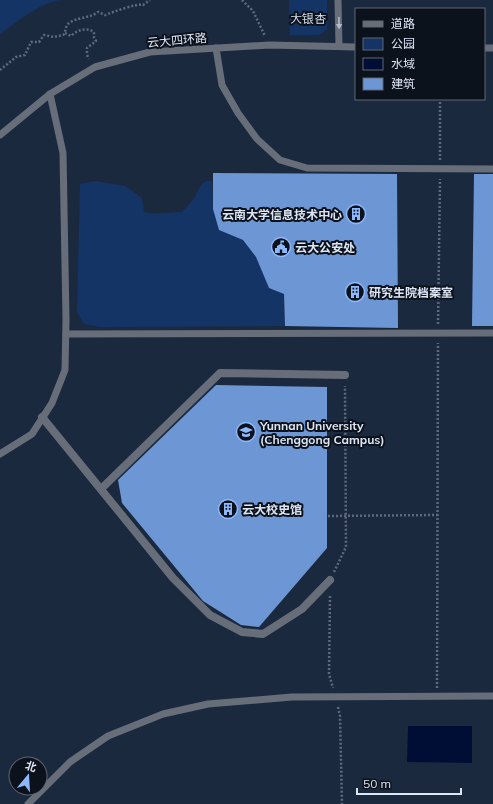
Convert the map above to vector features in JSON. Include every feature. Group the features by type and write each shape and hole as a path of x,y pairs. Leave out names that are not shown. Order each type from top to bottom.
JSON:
{"street":[{"path":"101,489 220,373 345,375"},
{"path":"42,417 174,578 210,616 242,632 263,634 302,609 330,580"}],"lane":[{"path":"338,0 339,46"},
{"name":"云大四环路","path":"0,135 22,115 50,94 95,67 150,52 269,45 355,46"},
{"path":"216,48 222,85 235,108 257,139 280,160 307,168 493,168"},
{"path":"0,454 32,434 52,403 65,370 66,334 63,153 50,94"},
{"path":"66,334 493,333"},
{"path":"28,804 70,762 108,736 163,714 208,704 292,697 493,696"}],"path":[{"path":"65,33 68,24 73,21 93,16 98,12 106,15 115,10 126,10 140,4 143,5 150,0"},
{"path":"242,0 253,10 269,45"},
{"path":"0,70 16,57 25,55 31,42 39,42 44,35 54,37 65,33 71,36 80,30 88,31 89,29 94,32 94,38 96,41 87,48 87,56 95,67"},
{"path":"436,696 439,515 438,334 440,100"},
{"path":"345,375 346,547"},
{"path":"328,516 439,515"},
{"path":"329,622 329,674"},
{"path":"340,716 342,804"}],"green space":[{"path":"0,0 61,0 37,9 21,18 0,34"},
{"name":"大银杏","path":"289,0 327,0 327,29 319,35 290,35"},
{"path":"95,181 125,186 142,198 144,212 158,213 182,212 194,199 199,187 205,182 212,181 213,209 219,230 243,240 256,257 269,288 284,294 285,326 100,327 84,324 77,312 80,184"}],"water":[{"path":"408,726 472,726 472,763 407,762"}],"building":[{"path":"213,173 397,174 398,328 285,326 284,294 269,288 256,257 243,240 219,230 213,209"},
{"path":"474,174 493,174 493,326 472,326"},
{"name":"云大校史馆","path":"216,385 327,387 327,548 259,627 241,625 203,601 122,503 118,480"}],"place":[{"name":"云南大学信息技术中心","path":"356,214"},
{"name":"云大公安处","path":"281,247"},
{"name":"研究生院档案室","path":"355,292"},
{"name":"Yunnan University (Chenggong Campus)","path":"246,432"},
{"name":"云大校史馆","path":"228,509"}]}
